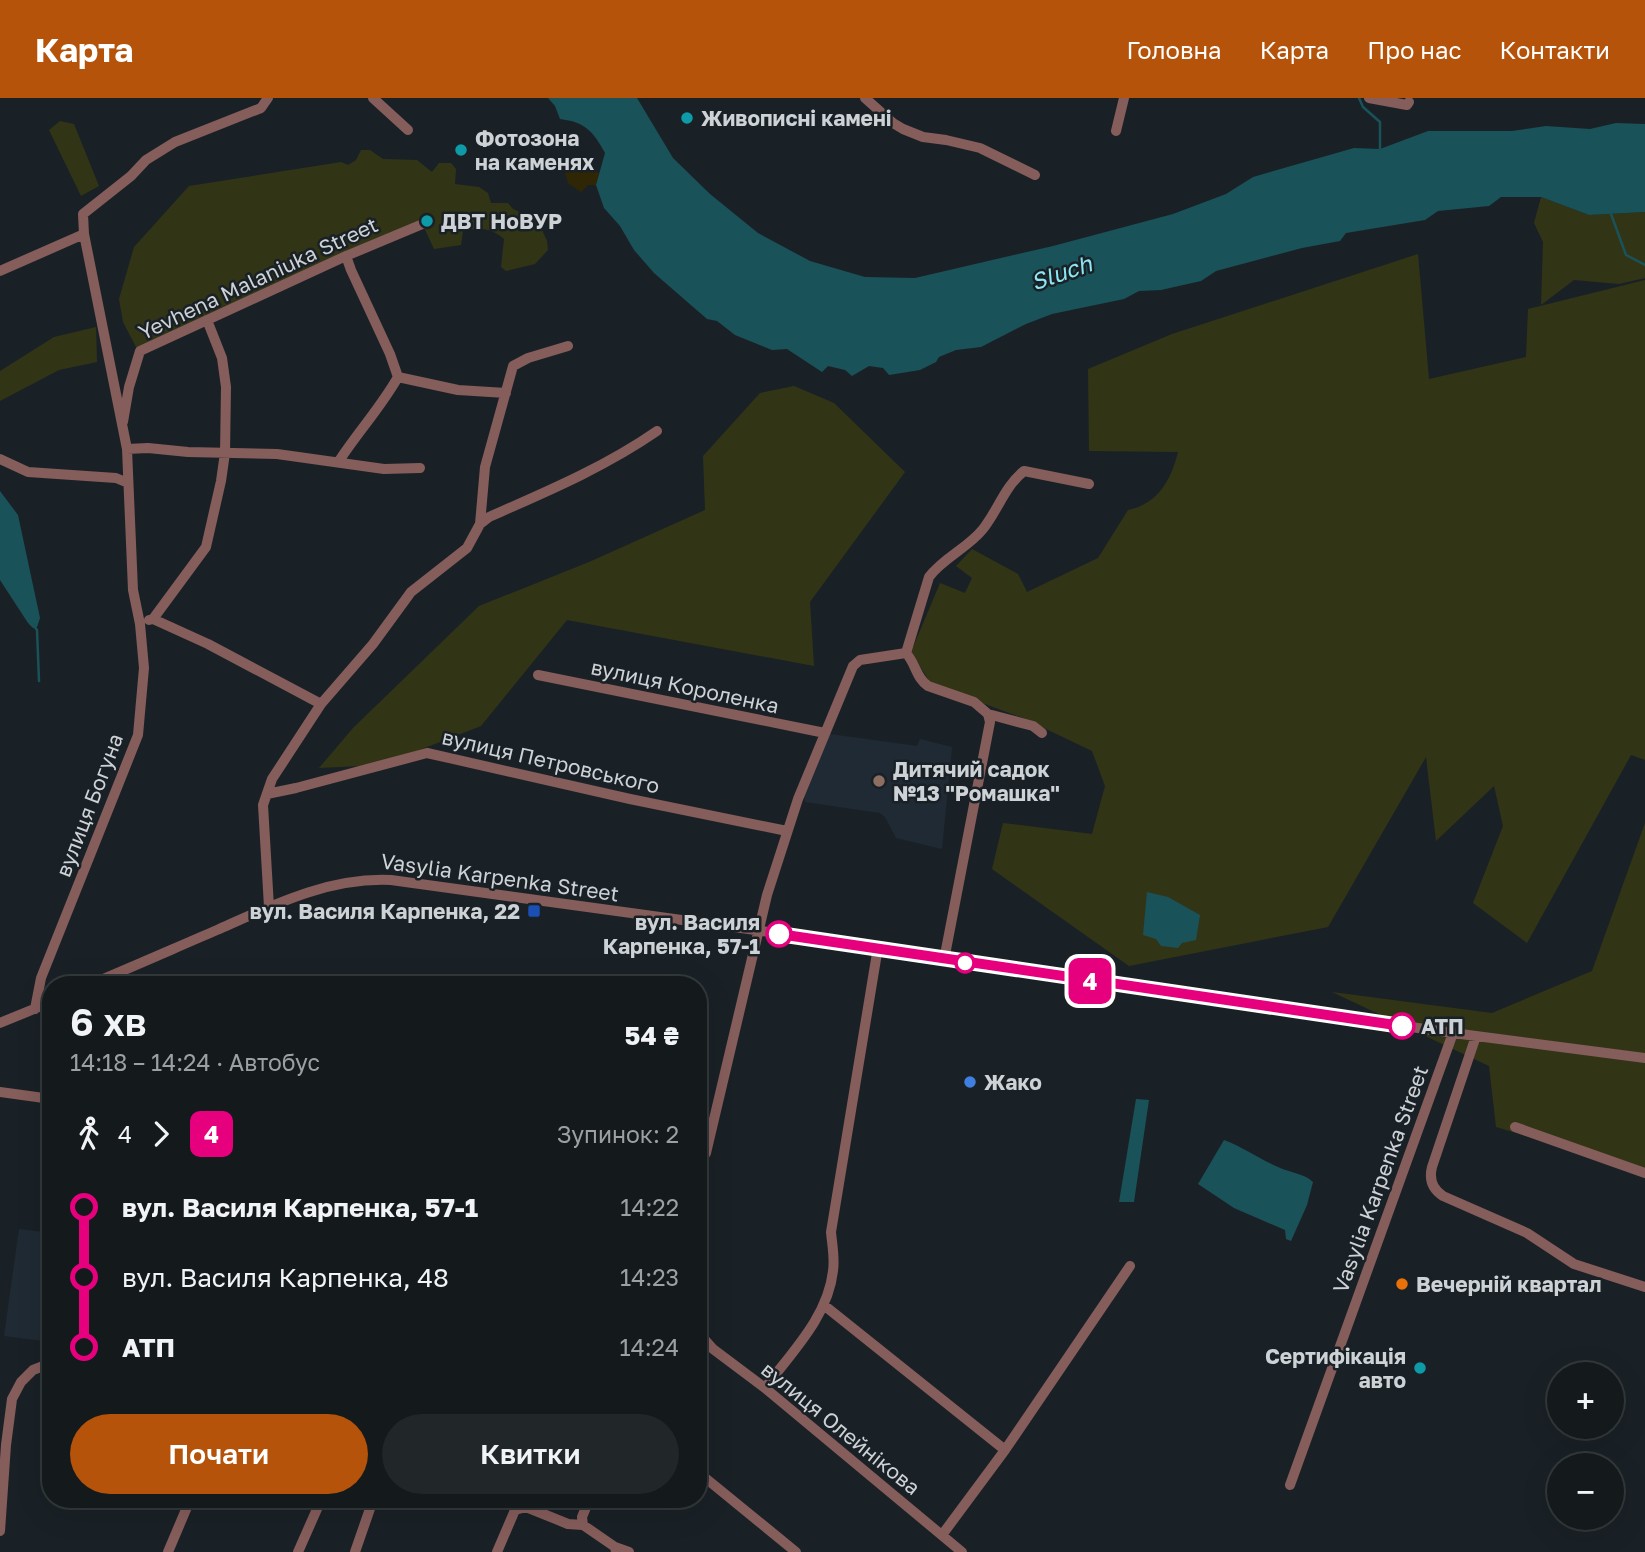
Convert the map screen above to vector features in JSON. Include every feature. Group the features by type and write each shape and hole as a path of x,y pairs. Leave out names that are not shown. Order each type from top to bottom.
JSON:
{"street":[{"path":"0,271 84,234 83,214 146,160 175,142 261,108 268,98"},
{"path":"373,98 408,130"},
{"path":"865,98 892,123 903,129 923,137 946,139 979,148 1035,175"},
{"path":"1116,131 1124,98"},
{"path":"1369,98 1407,105 1409,102"},
{"name":"Yevhena Malaniuka Street","path":"122,429 129,387 140,351 346,256 425,223"},
{"name":"вулиця Богуна","path":"35,1009 41,978 138,735 144,668 140,624 132,590 127,449 84,234"},
{"path":"340,461 384,402 398,377 346,256"},
{"path":"140,624 153,619 206,547 221,481 225,453 226,387 222,358 207,320"},
{"path":"269,907 262,805 272,779 321,704 373,644 411,592 467,548 480,524 485,467 513,366 528,358 568,346"},
{"path":"398,377 458,390 506,393"},
{"path":"480,524 489,517 562,485 623,454 657,431"},
{"path":"127,449 277,454 384,469 420,468"},
{"path":"0,459 28,472 116,478 128,483"},
{"path":"906,653 929,577 982,530 1014,479 1024,471 1089,484"},
{"path":"153,619 208,643 321,704"},
{"path":"906,653 915,663 922,681 928,686 974,702 988,714 1033,726 1042,733"},
{"path":"707,1149 757,932 787,831 825,733 853,666 860,660 906,653"},
{"name":"вулиця Короленка","path":"538,675 825,733"},
{"path":"944,960 990,722 988,714"},
{"name":"вулиця Петровського","path":"267,794 296,789 427,753 787,831"},
{"name":"Vasylia Karpenka Street","path":"110,976 269,907 327,886 368,879 878,947 944,960 1453,1033 1290,1485"},
{"path":"765,1388 825,1306 834,1269 831,1232 878,947"},
{"path":"0,1023 42,1006"},
{"path":"1453,1033 1645,1058"},
{"path":"1476,1036 1430,1174 1438,1193 1527,1233 1574,1264 1645,1287"},
{"path":"0,1092 42,1098"},
{"path":"1515,1127 1645,1172"},
{"path":"942,1535 1005,1450 1130,1266"},
{"path":"825,1306 1005,1450"},
{"name":"вулиця Олейнікова","path":"707,1342 962,1552"},
{"path":"0,1531 9,1412 21,1382 33,1370 42,1366"},
{"path":"707,1479 796,1552"},
{"path":"168,1552 187,1508"},
{"path":"298,1552 317,1508"},
{"path":"355,1552 367,1508"},
{"path":"497,1552 515,1510 522,1508"},
{"path":"528,1508 568,1524 583,1525 615,1549 629,1552"},
{"path":"583,1525 582,1517 586,1508"}],"shaded area":[{"name":"Дитячий садок №13 \"Ромашка\"","path":"830,734 917,746 920,739 952,747 942,849 896,838 880,813 805,802 804,794"},
{"path":"19,1229 42,1232 42,1341 4,1336"}],"green space":[{"path":"60,121 74,124 99,186 81,196 49,130"},
{"path":"361,150 370,150 383,159 417,160 432,172 439,163 451,163 456,169 455,184 479,187 488,193 491,203 508,203 513,209 537,219 548,250 535,264 506,271 501,267 504,239 494,232 485,229 463,231 461,245 434,249 421,221 137,349 123,322 119,299 134,247 189,186 341,162 348,165 356,160"},
{"path":"1541,197 1589,215 1645,212 1645,278 1619,284 1574,280 1541,305 1543,242 1534,223"},
{"path":"1418,254 1429,379 1526,357 1528,309 1645,280 1645,760 1631,755 1527,943 1473,903 1503,826 1494,786 1436,841 1426,757 1328,927 1129,966 992,869 1003,823 1092,834 1105,786 1092,751 1023,718 931,684 911,652 940,583 965,593 972,578 956,566 972,549 1018,574 1027,592 1098,558 1128,510 1147,502 1162,489 1178,452 1089,451 1088,369 1172,334"},
{"path":"96,327 97,362 59,370 0,401 0,371 54,337"},
{"path":"794,386 834,403 905,472 810,602 814,666 567,620 481,726 381,765 319,768 353,728 479,606 589,562 705,510 703,456 760,393"},
{"path":"1645,823 1645,1172 1496,1127 1489,1066 1332,992 1492,1013 1592,971"}],"sand":[{"path":"584,159 599,174 596,185 588,185 581,192 568,183 565,173"}],"water":[{"name":"Sluch","path":"548,98 637,98 673,158 710,194 758,233 810,261 865,277 915,278 1053,246 1173,214 1226,194 1253,177 1354,148 1380,149 1428,131 1512,131 1546,126 1590,129 1616,123 1645,124 1645,212 1589,215 1541,197 1501,197 1489,206 1438,211 1425,220 1346,233 1340,241 1302,248 1216,271 1201,281 1161,290 1139,291 1124,299 1052,314 981,347 956,350 939,357 936,362 920,370 889,375 883,368 869,366 852,376 845,370 828,366 822,372 787,349 772,350 735,335 717,321 707,319 654,273 604,208 596,185 605,153 601,145 582,125 560,119 555,106"},
{"path":"0,491 18,515 40,618 37,627 33,628 28,623 0,580"},
{"path":"1147,892 1168,897 1200,915 1196,940 1182,943 1178,948 1161,946 1156,939 1143,935"},
{"path":"1136,1099 1149,1100 1134,1202 1119,1202"},
{"path":"1224,1140 1313,1182 1307,1205 1291,1241 1286,1239 1285,1230 1234,1208 1198,1184"}],"waterway":[{"path":"1359,98 1363,107 1380,122 1380,149"},
{"path":"1611,214 1626,255 1645,265"},
{"path":"34,626 37,630 39,681"}],"bus line":[{"name":"4","path":"779,934 1402,1026"}],"place":[{"name":"Живописні камені","path":"687,118"},
{"name":"Фотозона на каменях","path":"461,150"},
{"name":"ДВТ НоВУР","path":"427,221"},
{"name":"Дитячий садок №13 \"Ромашка\"","path":"879,781"},
{"name":"вул. Василя Карпенка, 22","path":"534,911"},
{"name":"вул. Василя Карпенка, 57-1","path":"779,934"},
{"name":"АТП","path":"1402,1026"},
{"name":"Жако","path":"970,1082"},
{"name":"Вечерній квартал","path":"1402,1284"},
{"name":"Сертифікація авто","path":"1420,1368"}]}
